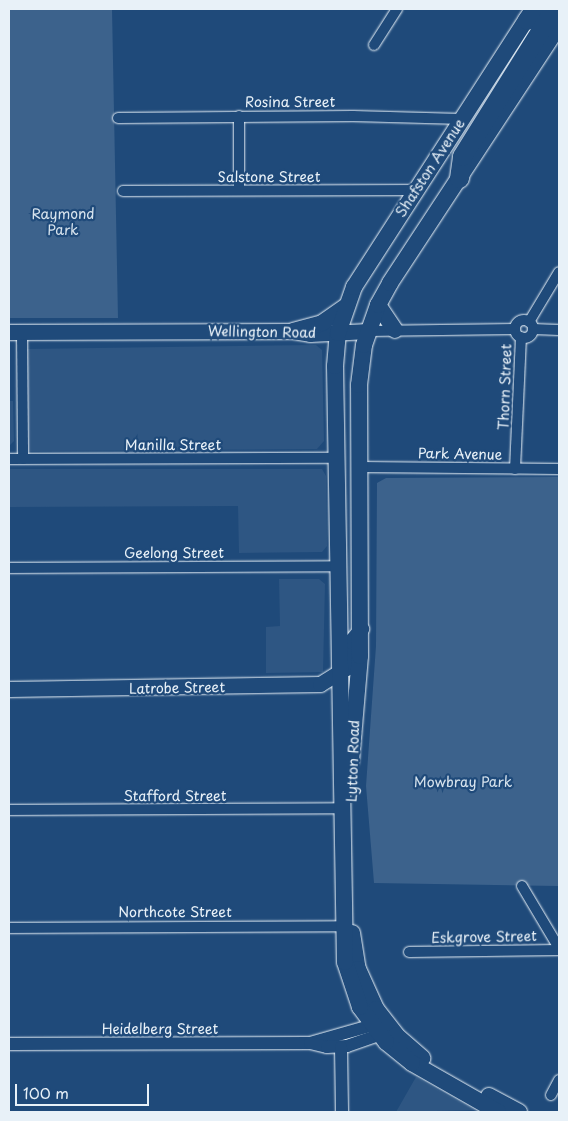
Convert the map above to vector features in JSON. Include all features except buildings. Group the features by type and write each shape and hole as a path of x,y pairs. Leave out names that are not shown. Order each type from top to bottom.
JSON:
{"highway":[{"path":"459,178 462,156 554,9"}],"main road":[{"name":"Shafston Avenue","path":"338,333 345,307 363,272 533,12"},
{"name":"Shafston Avenue","path":"368,331 378,305 558,28"},
{"path":"378,305 395,330"},
{"path":"293,331 322,323 345,307"},
{"name":"Wellington Road","path":"15,332 293,331 310,334 368,331"},
{"name":"Lytton Road","path":"368,331 360,370 361,629 351,782 352,936 364,984 378,1027 420,1057 519,1112"},
{"name":"Lytton Road","path":"338,333 335,366 340,566 342,926 347,973 378,1027 412,1064 498,1112"},
{"path":"341,673 350,658 352,641 361,629"},
{"name":"Latrobe Street","path":"9,689 313,685 328,681 341,673"}],"street":[{"path":"374,45 397,9"},
{"path":"239,116 239,190"},
{"name":"Rosina Street","path":"118,118 239,116 462,119"},
{"name":"Salstone Street","path":"122,192 415,190"},
{"path":"559,272 531,326 528,336 518,333 521,320 531,326 559,330"},
{"name":"Wellington Road","path":"368,331 518,333"},
{"path":"15,332 23,459"},
{"name":"Thorn Street","path":"515,469 518,333"},
{"name":"Manilla Street","path":"9,459 337,458"},
{"name":"Park Avenue","path":"360,467 559,469"},
{"name":"Geelong Street","path":"9,568 340,566"},
{"name":"Stafford Street","path":"9,810 342,808"},
{"path":"522,886 559,949"},
{"name":"Northcote Street","path":"9,928 342,926"},
{"name":"Eskgrove Street","path":"409,952 559,949"},
{"name":"Heidelberg Street","path":"310,1043 378,1027"},
{"name":"Heidelberg Street","path":"9,1044 310,1043 341,1047 378,1027"},
{"path":"341,1047 342,1112"},
{"path":"551,1095 559,1080"}],"shaded area":[{"path":"316,345 322,350 324,441 317,449 25,451 25,349"},
{"path":"9,401 13,401 14,441 10,445"},
{"path":"9,469 322,469 326,476 327,546 322,552 239,553 238,506 9,507"},
{"path":"279,579 319,579 325,584 323,672 266,673 266,627 280,626"},
{"path":"416,1077 445,1094 475,1110 396,1112"}],"green space":[{"name":"Raymond Park","path":"9,9 112,9 118,318 9,318"},
{"name":"Mowbray Park","path":"559,477 559,886 374,883 366,786 376,646 377,483 386,478"}]}
